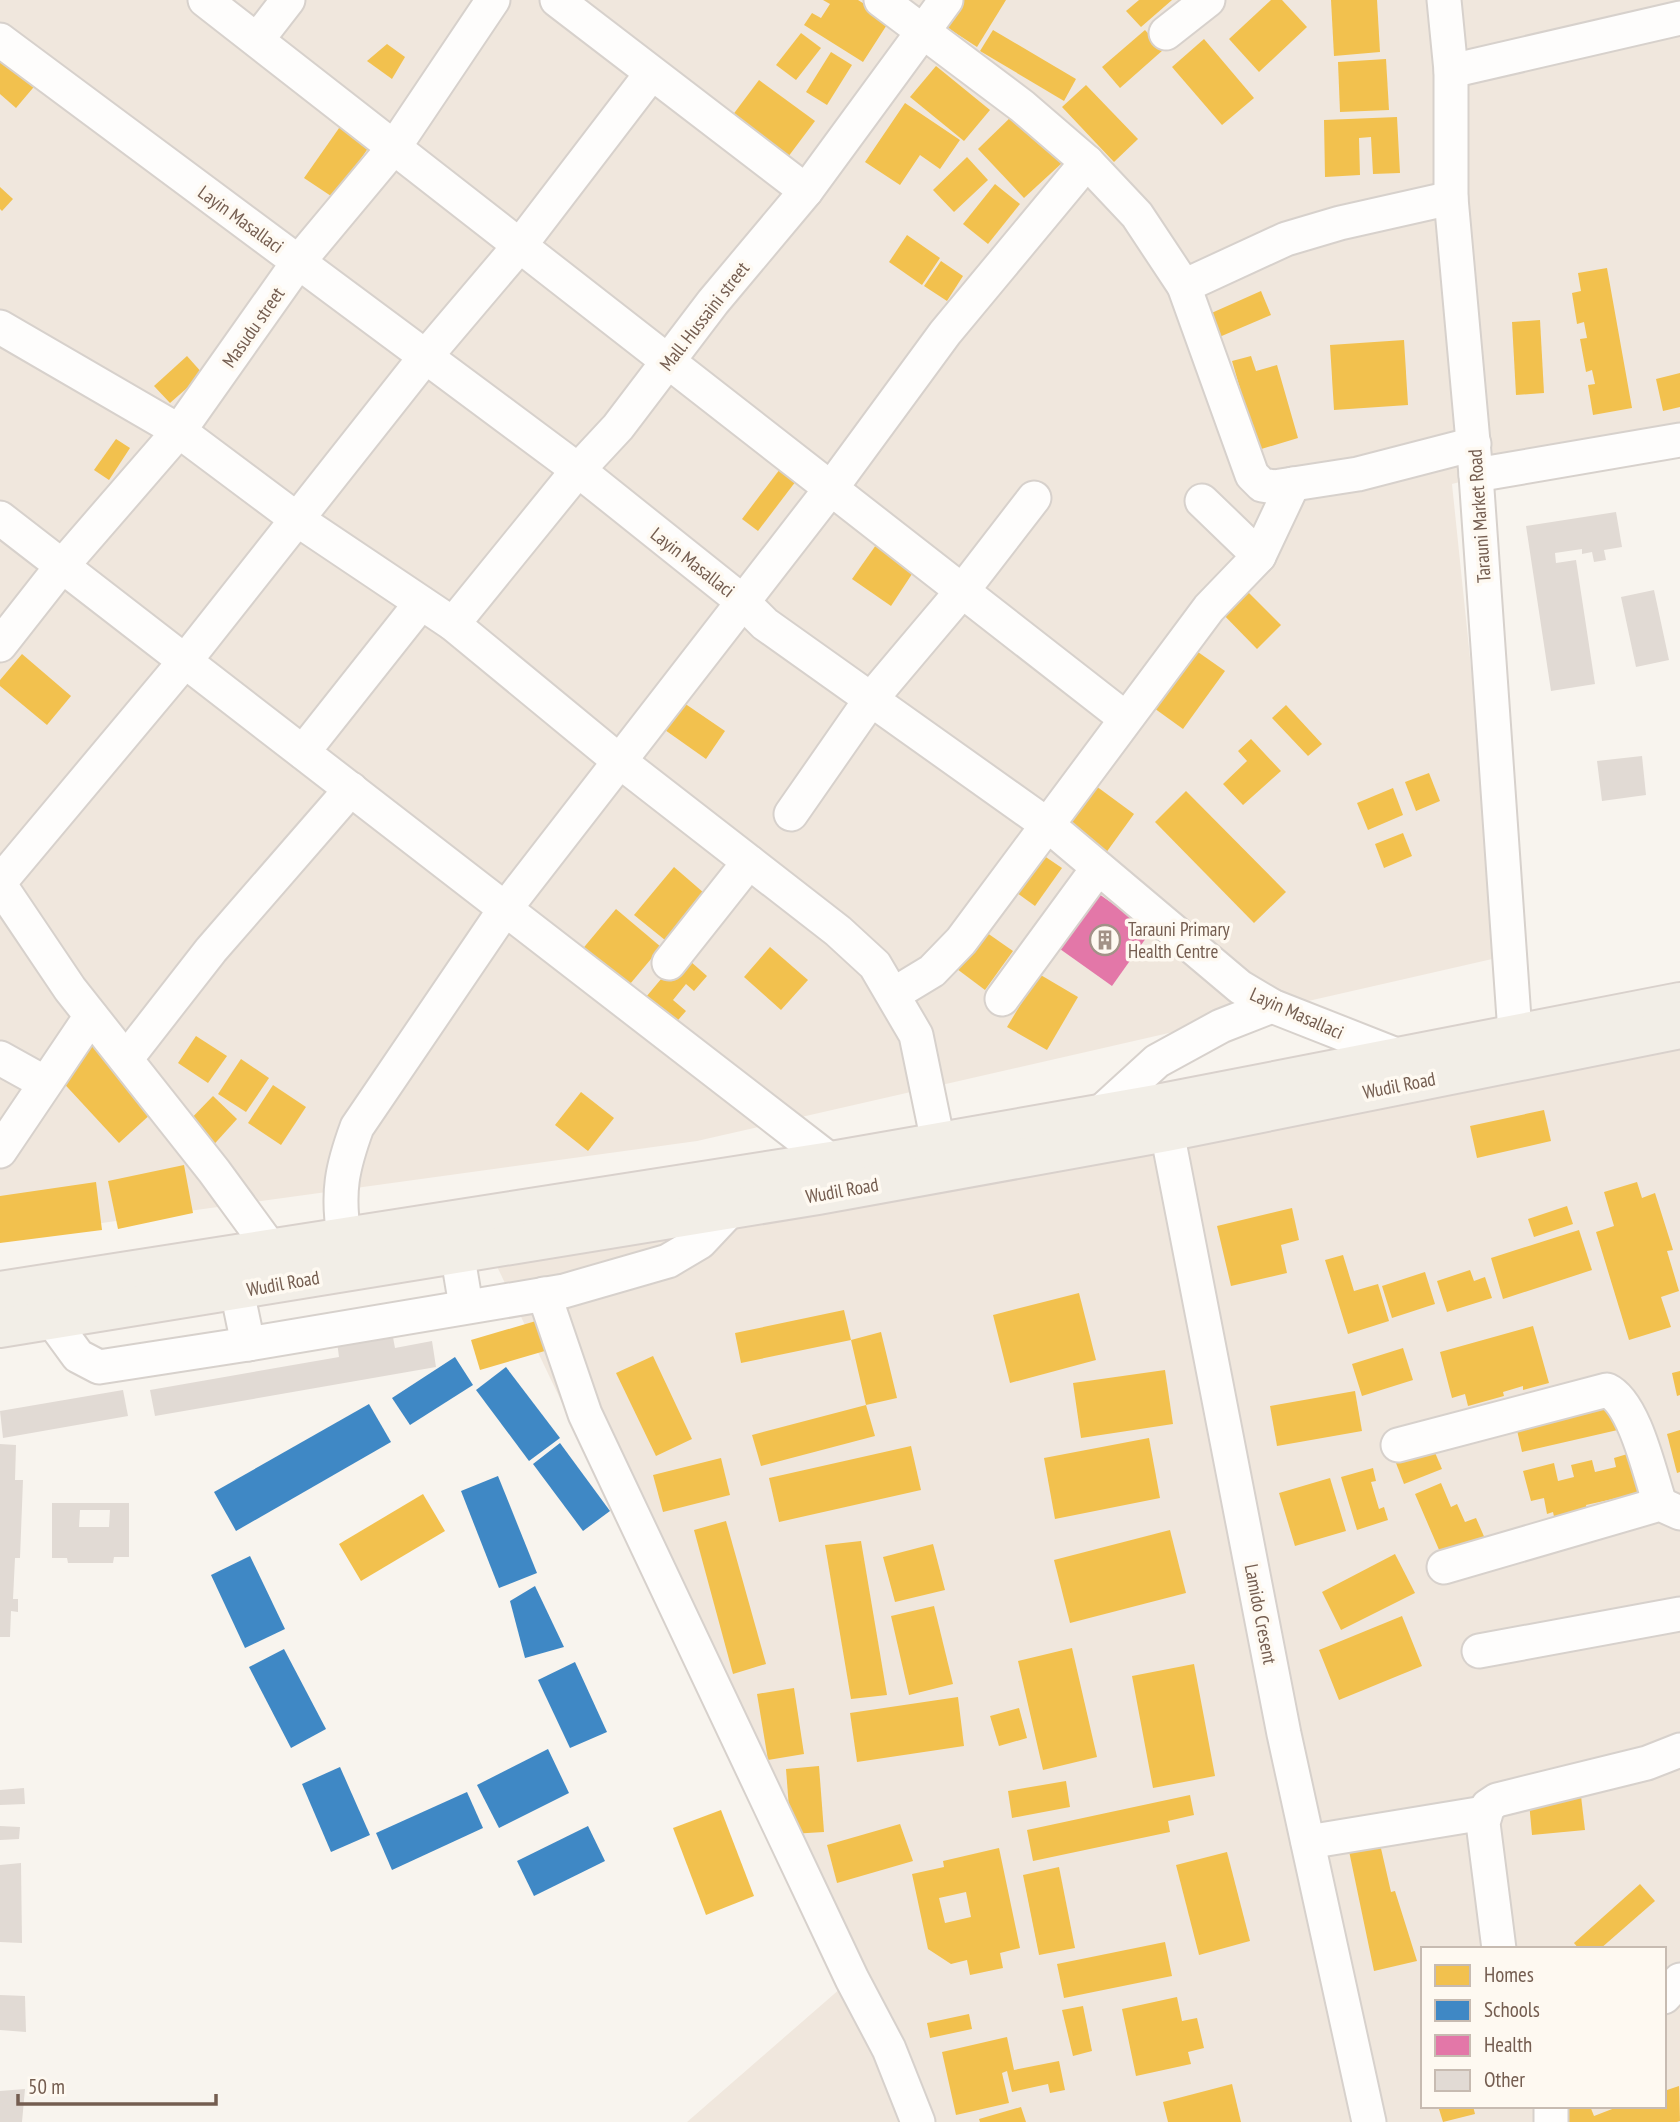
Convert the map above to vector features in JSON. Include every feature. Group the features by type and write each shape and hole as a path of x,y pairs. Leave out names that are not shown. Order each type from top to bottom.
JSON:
{"main road":[{"name":"Wudil Road","path":"0,1291 831,1161 1099,1114 1164,1118 1399,1056 1519,1048 1679,1029"},
{"name":"Wudil Road","path":"0,1328 732,1208 1164,1118 1519,1048"}],"street":[{"path":"205,0 1125,718"},
{"path":"257,40 288,0"},
{"name":"Masudu street","path":"0,645 62,566 179,431 299,261 395,146 494,0"},
{"path":"557,0 806,191"},
{"path":"881,0 1022,106 1087,162 1137,215 1184,286 1252,475 1262,485 1293,485 1475,460 1680,440"},
{"name":"Mall. Hussaini street","path":"453,624 578,470 618,427 713,302 806,191 946,0"},
{"path":"1166,33 1208,0"},
{"name":"Tarauni Market Road","path":"1444,0 1451,71 1451,198 1475,460 1519,1048"},
{"path":"1451,71 1680,18"},
{"name":"Layin Masallaci","path":"0,40 578,470 742,601 765,624 1049,826 1240,987 1272,1006 1399,1056"},
{"path":"271,1248 91,1016 0,883 185,661 426,356 521,244 651,74"},
{"path":"344,1236 339,1201 343,1167 357,1127 505,909 832,487 945,333 1087,162"},
{"path":"1184,286 1286,239 1340,223 1451,198"},
{"path":"0,327 179,431 298,520 453,624 618,760 838,931 875,965 916,1035 938,1142"},
{"path":"894,994 948,957 1049,826 1125,718 1209,608 1259,556 1293,485"},
{"path":"791,814 872,699 963,590 1034,498"},
{"path":"1202,501 1259,556"},
{"path":"0,518 831,1161"},
{"path":"303,752 421,603"},
{"path":"126,1059 211,950 351,789"},
{"path":"669,963 749,862"},
{"path":"1002,999 1098,868"},
{"path":"1099,1114 1157,1061 1221,1026 1272,1006"},
{"path":"2,1143 91,1016"},
{"path":"0,1058 45,1083"},
{"name":"Lamido Cresent","path":"1164,1118 1308,1842 1369,2122"},
{"path":"51,1320 78,1356 99,1367 248,1344 544,1294 668,1261 699,1242 732,1208"},
{"path":"457,1252 466,1306"},
{"path":"237,1291 248,1344"},
{"path":"544,1294 585,1414 704,1660 834,1943 889,2049 918,2122"},
{"path":"1398,1445 1607,1390 1617,1395 1628,1410 1670,1509 1444,1567"},
{"path":"1479,1651 1680,1614"},
{"path":"1308,1842 1484,1813 1497,1800 1647,1763 1680,1750"},
{"path":"1484,1813 1499,1947"},
{"path":"1666,1995 1680,1980"}],"shaded area":[{"path":"0,0 1680,0 1680,426 1452,484 1501,957 697,1141 0,1237"},
{"path":"1680,1004 1680,2122 687,2122 841,1988 493,1258"}],"building: Homes":[{"path":"823,0 858,0 890,20 863,62 804,25 812,13 821,18 830,4"},
{"path":"962,0 1006,0 977,47 945,26"},
{"path":"1139,0 1172,0 1141,27 1126,11"},
{"path":"1271,0 1282,0 1307,27 1259,72 1229,39"},
{"path":"1331,0 1377,0 1380,52 1334,56"},
{"path":"993,30 1076,79 1064,101 980,51"},
{"path":"1145,30 1163,50 1120,88 1102,67"},
{"path":"801,33 821,48 796,80 776,65"},
{"path":"1204,39 1254,98 1222,125 1172,67"},
{"path":"387,44 405,57 392,79 367,61"},
{"path":"0,49 38,82 16,108 0,94"},
{"path":"831,52 852,65 827,105 806,92"},
{"path":"1386,59 1389,110 1340,112 1338,62"},
{"path":"936,66 990,110 964,141 910,97"},
{"path":"759,80 815,121 782,165 726,124"},
{"path":"1086,85 1138,139 1114,162 1062,107"},
{"path":"905,103 960,140 940,169 920,155 900,185 865,162"},
{"path":"1015,113 1062,163 1024,198 978,149"},
{"path":"1397,117 1400,173 1373,174 1371,137 1359,138 1360,175 1325,177 1324,120"},
{"path":"344,121 373,141 334,198 304,178"},
{"path":"967,157 988,180 954,212 933,190"},
{"path":"995,184 1020,204 988,244 963,224"},
{"path":"0,187 13,199 2,211 0,209"},
{"path":"907,235 940,258 922,285 889,262"},
{"path":"941,261 963,276 947,301 924,286"},
{"path":"1607,268 1632,408 1593,415 1588,385 1595,384 1592,370 1586,372 1580,339 1587,338 1584,322 1577,324 1572,293 1581,291 1578,273"},
{"path":"1261,291 1271,315 1217,338 1207,315"},
{"path":"1540,320 1544,393 1516,395 1512,322"},
{"path":"1404,340 1408,405 1334,410 1330,345"},
{"path":"187,356 203,374 170,403 154,386"},
{"path":"1251,356 1256,371 1277,365 1298,438 1258,450 1232,361"},
{"path":"1680,373 1680,407 1663,411 1656,379"},
{"path":"116,439 130,448 109,480 94,470"},
{"path":"780,469 796,481 758,531 742,519"},
{"path":"876,545 914,571 891,606 852,579"},
{"path":"1239,583 1281,625 1257,649 1216,607"},
{"path":"1188,645 1225,671 1183,729 1147,703"},
{"path":"22,654 71,696 47,725 0,686 0,680"},
{"path":"684,703 725,731 706,759 665,730"},
{"path":"1286,705 1322,744 1308,756 1272,718"},
{"path":"1251,739 1281,771 1243,805 1223,784 1247,761 1238,751"},
{"path":"1429,773 1440,801 1416,811 1405,782"},
{"path":"1096,786 1134,814 1103,857 1065,829"},
{"path":"1393,788 1403,815 1368,830 1357,803"},
{"path":"1186,791 1286,892 1254,923 1155,822"},
{"path":"1403,833 1412,856 1384,868 1375,844"},
{"path":"1037,851 1062,868 1035,906 1010,888"},
{"path":"674,867 704,893 665,940 634,915"},
{"path":"616,909 661,947 620,996 575,958"},
{"path":"980,928 1013,951 985,990 953,966"},
{"path":"770,947 808,980 781,1010 744,977"},
{"path":"682,954 707,976 694,991 686,984 673,1000 686,1011 671,1028 641,1003"},
{"path":"1039,974 1078,997 1047,1050 1007,1027"},
{"path":"196,1036 227,1056 208,1083 178,1063"},
{"path":"92,1045 153,1112 119,1143 57,1076"},
{"path":"241,1059 269,1078 246,1112 218,1094"},
{"path":"273,1085 306,1107 281,1145 248,1123"},
{"path":"581,1092 614,1118 588,1151 555,1125"},
{"path":"213,1096 237,1119 208,1151 183,1127"},
{"path":"1544,1110 1551,1141 1477,1158 1470,1126"},
{"path":"184,1165 193,1213 118,1229 108,1181"},
{"path":"96,1182 102,1230 0,1243 0,1196"},
{"path":"1637,1182 1642,1198 1655,1193 1673,1250 1667,1251 1679,1291 1661,1297 1671,1327 1629,1340 1596,1232 1614,1226 1604,1192"},
{"path":"1567,1206 1573,1224 1534,1237 1528,1219"},
{"path":"1292,1208 1299,1240 1281,1245 1287,1273 1231,1286 1217,1226"},
{"path":"1579,1230 1592,1270 1503,1299 1491,1258"},
{"path":"1343,1255 1354,1291 1378,1284 1389,1321 1348,1334 1325,1260"},
{"path":"1470,1270 1474,1281 1485,1277 1492,1298 1447,1312 1437,1281"},
{"path":"1425,1272 1435,1304 1392,1318 1382,1286"},
{"path":"1079,1293 1096,1360 1010,1383 993,1315"},
{"path":"844,1310 851,1340 741,1363 735,1333"},
{"path":"546,1318 555,1348 480,1370 471,1340"},
{"path":"1533,1326 1549,1383 1523,1390 1523,1386 1503,1392 1504,1396 1468,1406 1465,1394 1452,1398 1440,1352"},
{"path":"881,1332 897,1398 866,1405 851,1340"},
{"path":"1403,1348 1413,1380 1362,1396 1352,1364"},
{"path":"653,1356 692,1439 656,1456 616,1373"},
{"path":"1165,1370 1173,1424 1081,1438 1073,1383"},
{"path":"1680,1371 1680,1395 1677,1396 1672,1373"},
{"path":"1355,1391 1362,1431 1277,1446 1270,1406"},
{"path":"1616,1402 1622,1429 1522,1452 1516,1426"},
{"path":"866,1405 875,1436 761,1466 752,1435"},
{"path":"1680,1430 1680,1472 1677,1473 1667,1434"},
{"path":"1149,1438 1160,1498 1055,1519 1044,1458"},
{"path":"911,1446 921,1490 779,1522 769,1478"},
{"path":"1433,1448 1442,1469 1404,1484 1396,1463"},
{"path":"1634,1452 1644,1492 1586,1505 1588,1513 1555,1521 1553,1512 1547,1514 1544,1498 1531,1501 1523,1471 1554,1463 1558,1481 1574,1477 1571,1465 1592,1460 1595,1472 1616,1467 1614,1458"},
{"path":"721,1458 730,1495 663,1512 653,1475"},
{"path":"1373,1468 1376,1481 1371,1482 1379,1509 1384,1507 1388,1520 1357,1530 1341,1477"},
{"path":"1330,1478 1346,1531 1295,1546 1279,1493"},
{"path":"1441,1483 1451,1507 1457,1504 1465,1522 1476,1518 1486,1541 1443,1559 1415,1494"},
{"path":"423,1494 445,1531 361,1581 339,1544"},
{"path":"726,1521 766,1664 733,1674 694,1530"},
{"path":"1170,1530 1186,1593 1070,1623 1054,1560"},
{"path":"861,1541 887,1695 851,1699 825,1545"},
{"path":"933,1544 945,1590 895,1602 883,1557"},
{"path":"1395,1554 1415,1593 1341,1630 1322,1592"},
{"path":"934,1606 953,1684 909,1695 891,1616"},
{"path":"1402,1616 1422,1666 1339,1700 1319,1650"},
{"path":"1072,1648 1097,1757 1043,1770 1018,1661"},
{"path":"1194,1664 1215,1776 1153,1788 1132,1676"},
{"path":"794,1688 804,1754 768,1760 757,1694"},
{"path":"958,1697 964,1746 857,1762 850,1713"},
{"path":"1019,1708 1027,1738 999,1746 990,1716"},
{"path":"819,1766 824,1832 791,1834 786,1769"},
{"path":"1066,1781 1070,1807 1012,1818 1008,1791"},
{"path":"1190,1795 1194,1815 1168,1821 1170,1832 1033,1861 1027,1830"},
{"path":"1581,1796 1585,1830 1532,1835 1529,1802"},
{"path":"721,1810 754,1896 706,1915 673,1828"},
{"path":"900,1824 913,1861 837,1883 827,1845"},
{"path":"1380,1844 1391,1892 1395,1891 1417,1961 1374,1971 1349,1851"},
{"path":"999,1848 1020,1948 1000,1953 1003,1968 970,1975 967,1960 951,1964 928,1949 912,1874 944,1867 943,1861","holes":["966,1892 971,1917 945,1923 939,1898"]},
{"path":"1227,1852 1250,1941 1199,1955 1176,1865"},
{"path":"1059,1867 1075,1948 1039,1955 1023,1875"},
{"path":"1640,1884 1655,1901 1602,1947 1577,1947 1574,1943"},
{"path":"1165,1942 1172,1976 1064,1998 1057,1964"},
{"path":"1177,1997 1182,2021 1197,2018 1204,2048 1188,2052 1191,2064 1136,2076 1122,2009"},
{"path":"1083,2006 1092,2051 1073,2056 1062,2010"},
{"path":"969,2014 972,2029 930,2038 927,2023"},
{"path":"1007,2037 1014,2070 1059,2061 1065,2090 1050,2093 1048,2084 1012,2092 1007,2071 1002,2073 1009,2103 956,2115 942,2052"},
{"path":"1232,2084 1241,2122 1168,2122 1163,2102"},
{"path":"1679,2086 1680,2121 1562,2122 1557,2108 1591,2108 1594,2116 1615,2108 1666,2108 1666,2090"},
{"path":"1021,2107 1026,2122 980,2122 979,2119"},
{"path":"1439,2108 1474,2108 1475,2114 1443,2122"}],"building: Schools":[{"path":"455,1357 473,1385 410,1425 392,1398"},
{"path":"506,1367 560,1438 529,1461 476,1390"},
{"path":"369,1404 391,1442 236,1531 214,1492"},
{"path":"560,1443 610,1511 583,1531 533,1464"},
{"path":"498,1476 537,1573 499,1588 461,1491"},
{"path":"250,1556 285,1629 245,1648 211,1575"},
{"path":"535,1586 564,1647 525,1658 510,1601"},
{"path":"284,1649 326,1729 291,1748 249,1667"},
{"path":"575,1662 607,1732 570,1748 538,1680"},
{"path":"548,1749 569,1793 499,1828 477,1785"},
{"path":"340,1767 370,1835 331,1852 302,1784"},
{"path":"467,1792 483,1828 392,1870 376,1833"},
{"path":"588,1826 605,1861 534,1896 517,1861"}],"building: Health":[{"name":"Tarauni Primary Health Centre","path":"1099,894 1151,931 1112,986 1060,949"}],"building: Other":[{"path":"1616,512 1622,547 1604,550 1606,560 1594,562 1592,552 1582,554 1582,549 1555,553 1556,563 1576,560 1595,684 1551,691 1526,526"},
{"path":"1654,590 1669,660 1636,667 1621,597"},
{"path":"1642,756 1646,795 1602,801 1597,761"},
{"path":"392,1332 395,1348 432,1341 436,1367 155,1416 150,1390 339,1357 337,1342"},
{"path":"123,1390 128,1416 3,1438 0,1411"},
{"path":"0,1444 16,1445 15,1480 23,1480 20,1558 15,1558 13,1599 18,1599 18,1612 11,1611 10,1637 0,1637"},
{"path":"52,1503 129,1503 129,1557 114,1557 113,1563 68,1563 67,1558 52,1558","holes":["80,1510 110,1510 109,1527 79,1527"]},
{"path":"24,1788 25,1804 0,1805 0,1790"},
{"path":"0,1826 20,1827 19,1839 0,1840"},
{"path":"21,1863 22,1943 0,1942 0,1865"},
{"path":"0,1995 25,1996 26,2032 0,2030"},
{"path":"25,2089 22,2122 0,2122 0,2091"}],"place":[{"name":"Tarauni Primary Health Centre","path":"1105,940"}]}
